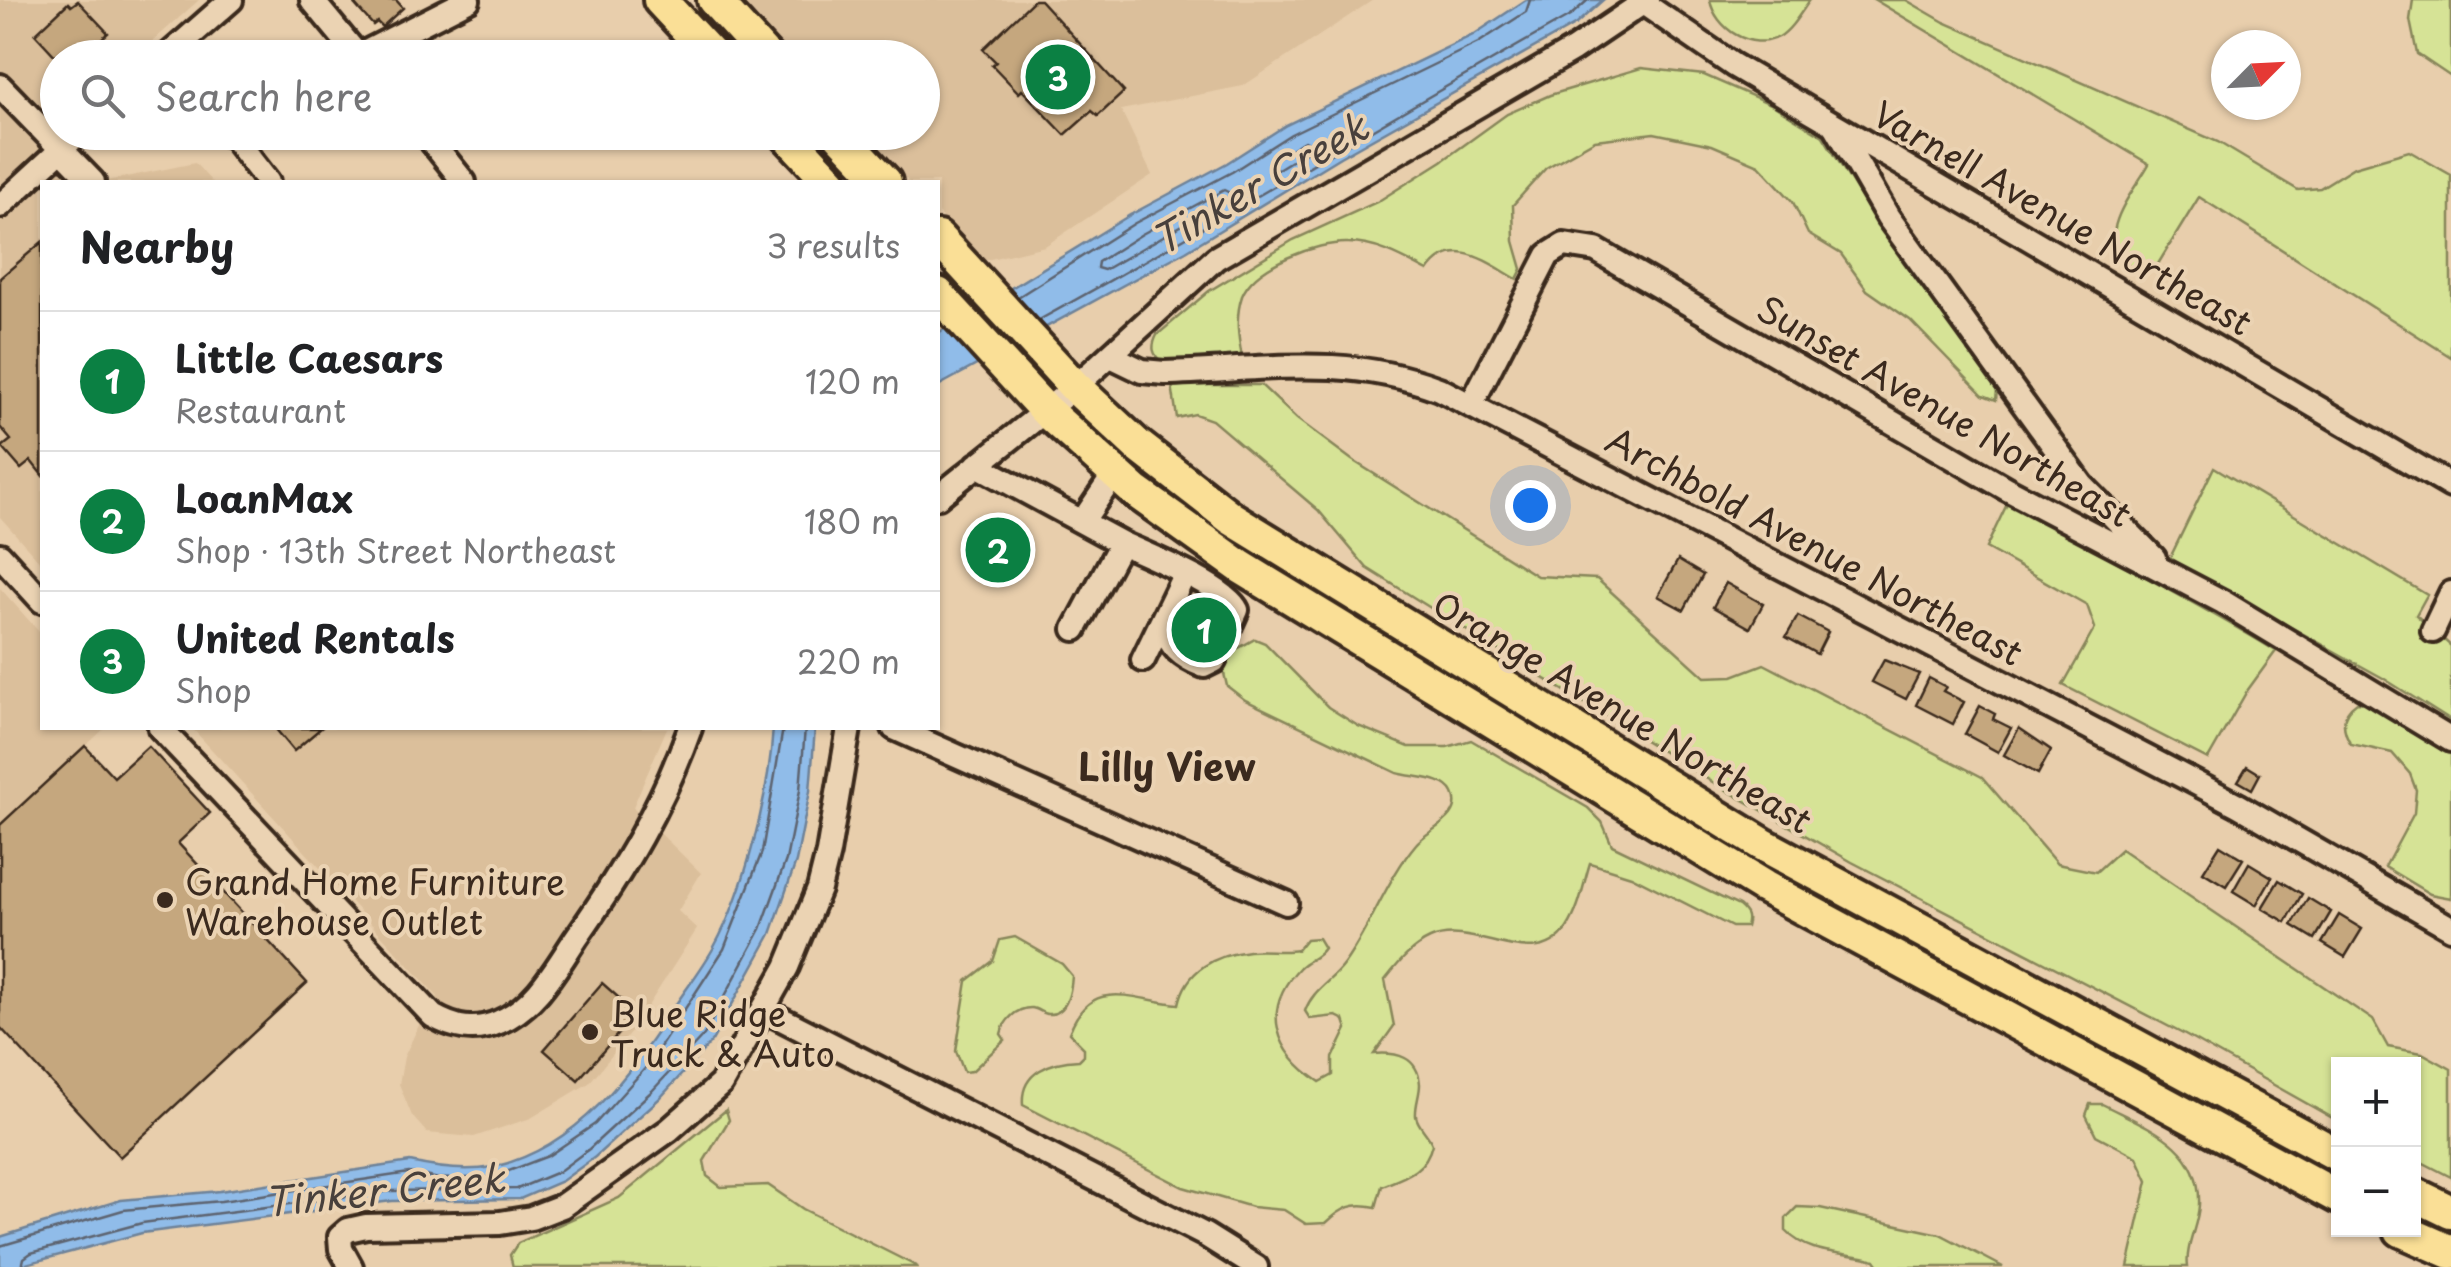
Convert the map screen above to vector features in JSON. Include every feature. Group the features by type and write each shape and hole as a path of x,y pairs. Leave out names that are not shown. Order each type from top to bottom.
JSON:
{"highway":[{"path":"660,0 697,40"},
{"path":"714,0 750,40"},
{"path":"801,150 828,180"},
{"path":"855,150 883,180"},
{"name":"Orange Avenue Northeast","path":"940,240 1076,387 1137,445 1231,518 1762,844 2331,1151"},
{"path":"940,297 1046,411 1168,517 1228,560 1764,887 2331,1193"},
{"path":"2421,1197 2451,1212"},
{"path":"2418,1237 2451,1252"}],"street":[{"path":"185,40 231,0"},
{"path":"312,0 345,40"},
{"path":"392,40 468,0"},
{"path":"940,496 1076,387 1170,296 1243,240 1574,50 1645,1"},
{"name":"Varnell Avenue Northeast","path":"1645,1 1734,65 2451,486"},
{"path":"0,86 40,127"},
{"path":"1834,123 1888,218 2082,485 2175,577"},
{"path":"0,206 62,150 90,180"},
{"path":"243,150 266,180"},
{"path":"438,150 462,180"},
{"name":"Sunset Avenue Northeast","path":"1471,405 1548,255 1564,245 1596,250 2007,489 2224,602 2451,740"},
{"name":"Archbold Avenue Northeast","path":"1111,356 1142,371 1165,373 1298,365 1361,368 1410,379 1471,405 2238,805 2451,928"},
{"path":"977,466 1186,573 1233,601 1237,610 1214,661 1204,666 1184,659 1161,623"},
{"path":"1082,522 1115,473"},
{"path":"1075,629 1121,543"},
{"path":"0,554 40,599"},
{"path":"1142,660 1186,573"},
{"path":"2433,630 2451,592"},
{"path":"1532,748 1550,717"},
{"path":"162,730 432,1016 460,1028 480,1028 518,1011 543,986 640,843 676,769 689,730"},
{"path":"351,1267 340,1250 340,1237 348,1230 366,1226 500,1223 530,1218 562,1206 669,1130 721,1084 802,934 828,853 849,730"},
{"path":"898,730 1286,903"},
{"path":"1917,970 1933,937"},
{"path":"764,1010 1205,1235 1256,1267"}],"shaded area":[{"path":"0,0 199,0 154,40 40,40 40,150 45,150 74,180 40,180 40,562 0,517"},
{"path":"741,0 1373,0 1243,86 1121,110 1152,175 1045,246 982,261 940,215 940,180 907,180 879,150 940,150 940,40 777,40"},
{"path":"195,163 210,180 111,180"},
{"path":"0,588 40,633 40,730 103,730 0,825"},
{"path":"194,730 666,730 633,807 701,873 678,911 697,929 632,1031 589,1083 531,1118 474,1137 427,1133 412,1116 399,1084 404,1057 438,997"}],"green space":[{"path":"1710,0 1810,0 1784,34 1757,41 1727,28"},
{"path":"1875,0 1906,0 1944,22 2218,142 2298,190 2320,188 2354,167 2409,151 2451,175 2451,357 2199,197 2158,264 2143,270 2132,268 2118,253 2115,228 2119,214 2149,164"},
{"path":"2413,0 2451,0 2451,77 2417,54 2410,20"},
{"path":"1641,68 1704,75 1771,104 1823,136 1880,228 1997,390 1996,400 1983,395 1910,320 1867,290 1841,254 1808,234 1793,202 1759,165 1712,145 1654,133 1595,140 1546,168 1513,205 1514,241 1522,269 1517,279 1483,260 1460,253 1448,254 1428,271 1369,246 1320,246 1273,265 1249,285 1238,312 1242,357 1234,363 1163,363 1155,353 1157,335 1209,291 1293,240 1377,202 1507,114 1550,95"},
{"path":"1172,385 1261,385 1297,419 1352,460 1537,576 1597,579 1705,677 1733,676 1764,664 1982,777 2057,864 2096,872 2121,849 2373,1020 2388,1047 2422,1053 2451,1069 2451,1177 2421,1162 2421,1057 2331,1057 2331,1117 2185,1035 1852,862 1709,780 1367,568 1318,510 1212,420 1195,414 1177,418"},
{"path":"2214,467 2427,595 2416,615 2451,646 2451,721 2383,678 2169,560"},
{"path":"2008,502 2276,651 2247,691 2208,759 2063,685 2095,628 2087,605 1986,548"},
{"path":"1255,639 1265,643 1328,707 1358,726 1409,747 1447,747 1471,740 1588,808 1602,822 1612,845 1739,906 1747,918 1746,927 1732,927 1631,876 1590,863 1571,920 1553,941 1538,947 1521,947 1447,935 1416,947 1385,980 1394,1026 1374,1054 1398,1055 1415,1067 1420,1084 1416,1116 1432,1144 1425,1161 1413,1172 1382,1186 1376,1207 1349,1207 1326,1223 1306,1224 1284,1210 1252,1207 1183,1187 1023,1105 1027,1084 1039,1070 1079,1060 1084,1055 1084,1048 1069,1033 1089,1003 1115,995 1179,1004 1188,982 1204,966 1249,951 1297,950 1306,939 1318,938 1324,948 1287,983 1280,999 1278,1030 1293,1058 1305,1070 1320,1082 1333,1075 1333,1058 1347,1029 1344,1020 1336,1016 1310,1019 1305,1011 1353,950 1406,857 1450,816 1455,802 1444,784 1397,773 1245,700 1227,686 1223,669 1237,649"},
{"path":"2357,702 2367,703 2451,754 2451,898 2430,894 2385,867 2414,813 2416,790 2410,774 2392,753 2351,744 2344,721"},
{"path":"1015,937 1062,964 1072,976 1067,1001 1054,1014 1031,1008 1016,1013 1003,1029 1005,1040 972,1071 964,1072 956,1051 967,981 993,961 1000,940"},
{"path":"2090,1104 2102,1104 2153,1130 2181,1153 2191,1167 2198,1184 2199,1205 2188,1267 2128,1267 2148,1181 2137,1157 2096,1135 2086,1115"},
{"path":"726,1110 729,1120 704,1161 707,1176 721,1187 768,1185 803,1209 918,1267 513,1267 510,1255 518,1243 619,1198"},
{"path":"1797,1207 1820,1208 1940,1234 2003,1267 1880,1267 1875,1260 1816,1249 1786,1231 1786,1218"}],"water":[{"name":"Tinker Creek","path":"1526,0 1603,0 1576,24 1340,157 1186,251 940,385 940,332 1286,125 1473,35"},
{"name":"Tinker Creek","path":"773,730 815,730 810,791 796,862 771,934 712,1041 660,1098 595,1157 562,1181 520,1199 392,1201 142,1233 15,1267 0,1267 0,1237 121,1200 220,1191 410,1162 451,1169 493,1167 551,1143 577,1125 621,1080 701,969 736,898 767,782"}],"building":[{"path":"361,0 396,0 403,8 382,27 377,22 373,25 355,5"},
{"path":"1034,0 1040,0 1124,92 1098,116 1092,111 1065,135 992,65 996,62 983,49"},
{"path":"78,1 108,33 100,40 41,40 35,34 68,3 71,6"},
{"path":"40,244 40,472 31,461 21,469 2,447 11,440 0,427 0,278"},
{"path":"1678,560 1703,575 1684,610 1658,596"},
{"path":"1726,583 1763,604 1750,628 1713,607"},
{"path":"1798,616 1828,632 1817,654 1786,637"},
{"path":"1884,660 1919,674 1906,699 1872,682"},
{"path":"1929,678 1964,702 1953,724 1916,705"},
{"path":"1980,706 1995,714 1993,719 2011,728 1998,752 1965,734"},
{"path":"2019,728 2051,750 2038,774 2004,755"},
{"path":"277,730 319,730 294,751"},
{"path":"85,746 114,777 148,746 210,813 178,843 307,983 120,1157 0,1027 0,825"},
{"path":"2247,766 2260,774 2252,789 2238,781"},
{"path":"2220,845 2243,859 2226,886 2203,872"},
{"path":"2249,863 2272,877 2256,905 2233,891"},
{"path":"2279,880 2302,894 2286,922 2262,908"},
{"path":"2308,898 2331,912 2315,939 2292,925"},
{"path":"2339,915 2362,929 2345,957 2322,943"},
{"name":"Blue Ridge Truck & Auto","path":"602,983 636,1013 578,1080 544,1050"}],"place":[{"name":"United Rentals","path":"1058,77"},
{"name":"LoanMax","path":"998,550"},
{"name":"Little Caesars","path":"1204,630"},
{"name":"Grand Home Furniture Warehouse Outlet","path":"165,900"},
{"name":"Blue Ridge Truck & Auto","path":"590,1032"}],"district":[{"name":"Lilly View","path":"1167,765"}]}
